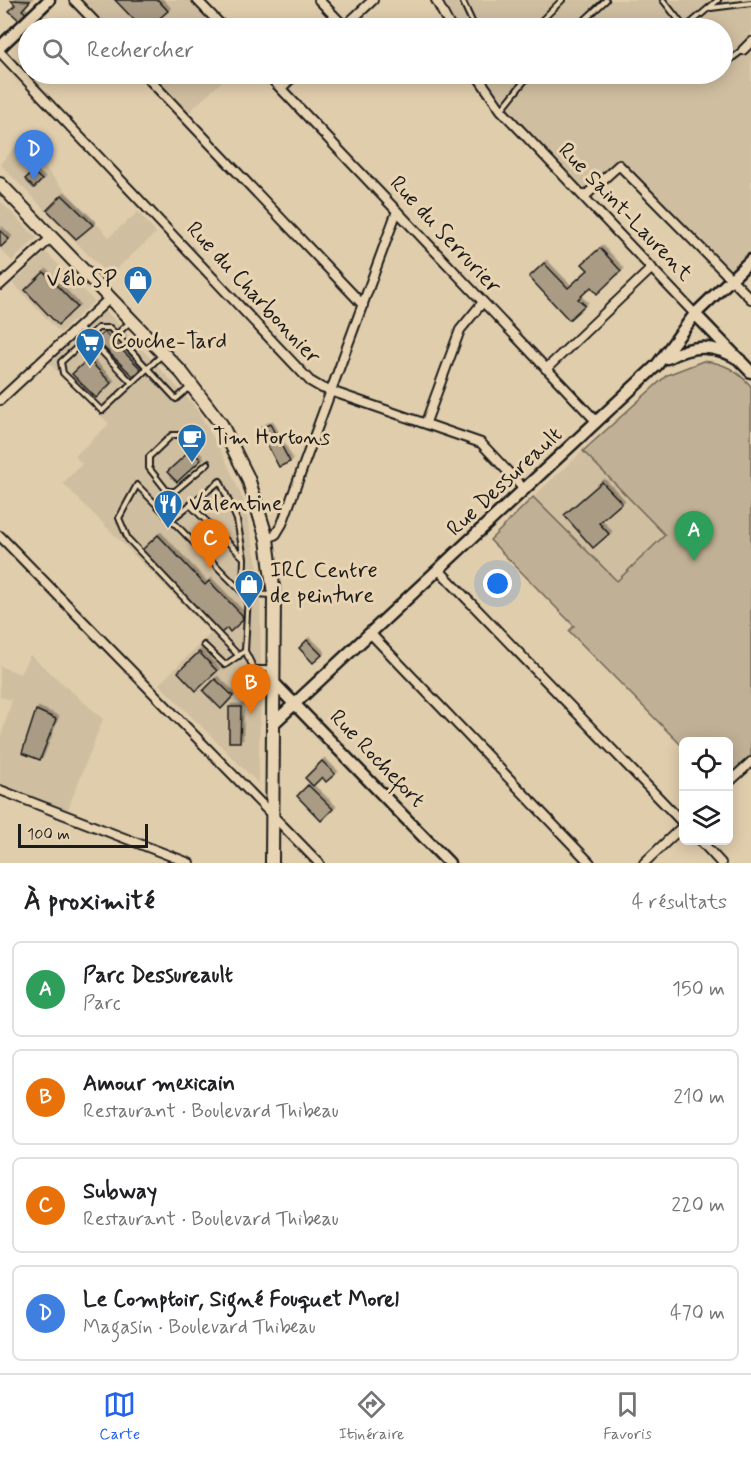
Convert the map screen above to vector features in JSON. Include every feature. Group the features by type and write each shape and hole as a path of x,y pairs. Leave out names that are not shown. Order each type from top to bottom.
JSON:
{"main road":[{"path":"0,184 193,385 218,419 237,454 256,499 267,539 274,595 275,722 272,863"}],"street":[{"path":"30,18 49,0"},
{"path":"74,0 91,18"},
{"path":"197,0 214,18"},
{"path":"319,0 335,18"},
{"path":"355,18 374,0"},
{"path":"436,0 446,18"},
{"path":"0,47 18,30"},
{"path":"742,50 751,42"},
{"name":"Rue du Charbonnier","path":"0,52 18,71"},
{"name":"Rue du Charbonnier","path":"30,84 310,381 484,445 525,490"},
{"path":"153,84 363,305"},
{"name":"Rue du Serrurier","path":"277,84 597,422"},
{"path":"281,88 285,84"},
{"name":"Rue Saint-Laurent","path":"483,84 501,110 747,366"},
{"path":"584,197 619,165 751,299"},
{"path":"267,539 276,534 282,524 397,211"},
{"path":"0,285 52,237"},
{"name":"Rue Dessureault","path":"275,722 661,361 695,314 751,260"},
{"path":"546,369 652,268"},
{"path":"0,400 110,298"},
{"path":"426,422 460,330 483,302"},
{"path":"661,361 676,353 699,346 725,351 747,366"},
{"path":"0,536 319,863"},
{"path":"439,570 679,820"},
{"path":"371,634 590,863"},
{"name":"Rue Rochefort","path":"275,684 449,863"},
{"path":"733,779 751,763"},
{"path":"0,790 173,860 189,863"},
{"path":"644,863 679,830"},
{"path":"705,845 721,863"}],"lane":[{"path":"462,0 470,18"},
{"path":"544,18 562,0"},
{"path":"587,18 606,0"},
{"path":"663,0 677,18"},
{"path":"698,18 718,0"},
{"path":"710,8 751,3"},
{"path":"733,57 742,50"},
{"path":"501,110 522,84"},
{"path":"116,335 132,320"},
{"path":"79,327 132,383"},
{"path":"164,353 148,368 132,383 102,411 63,373 61,362 98,328 110,328 148,368 176,399 193,385"},
{"path":"189,435 172,435 149,457 149,468 167,490 175,491 208,463"},
{"path":"171,520 220,481 237,520 244,558 245,651 254,669 275,669"},
{"path":"239,656 138,554 128,539 119,518 137,485 245,594 274,595"},
{"path":"190,505 244,558"},
{"path":"204,645 225,665 245,651"}],"shaded area":[{"path":"78,0 194,0 211,18 95,18"},
{"path":"442,0 751,0 751,265 734,281 619,161 586,192 497,100 488,84 733,84 733,18 452,18"},
{"path":"158,84 219,84 187,114"},
{"path":"20,142 109,237 138,212 156,233 109,276 0,164"},
{"path":"0,201 37,238 12,261 0,249"},
{"path":"46,252 94,301 60,333 13,283"},
{"path":"105,310 194,405 223,454 244,502 260,578 261,692 258,783 159,684 211,633 63,483 82,464 75,456 109,424 49,363"},
{"path":"703,361 730,368 751,386 751,761 733,777 733,737 679,737 679,743 569,631 574,626 490,540 533,497 617,581 665,535 583,451 667,375"},
{"path":"583,451 665,535 616,582 533,497"},
{"path":"30,655 103,719 65,817 0,791 0,740 12,700 0,697 0,666 20,674"}],"building":[{"path":"11,0 30,1 22,10 28,15 25,18 18,19 9,11 15,5"},
{"path":"115,0 158,0 168,11 160,18 132,18"},
{"path":"33,172 42,180 34,188 25,179"},
{"path":"62,195 93,225 76,239 47,210"},
{"path":"0,230 9,239 1,247 0,246"},
{"path":"600,248 621,271 597,294 591,287 578,299 585,305 569,320 529,277 544,263 568,288 588,270 582,264"},
{"path":"44,272 77,307 58,325 25,290"},
{"path":"104,332 141,369 134,377 96,340"},
{"path":"88,359 111,383 96,398 72,374"},
{"path":"270,424 290,462 279,467 259,429"},
{"path":"191,450 201,460 177,482 167,472"},
{"path":"602,482 622,503 599,523 609,534 593,548 564,515"},
{"path":"158,535 205,585 209,581 242,615 243,620 230,632 227,628 221,633 142,550"},
{"path":"307,640 322,655 313,663 299,648"},
{"path":"199,652 217,671 196,691 178,672"},
{"path":"215,679 233,696 221,709 203,691"},
{"path":"229,707 241,707 240,742 229,742"},
{"path":"36,710 56,719 40,760 22,753"},
{"path":"322,761 335,774 326,782 322,777 313,786 305,778"},
{"path":"308,785 333,809 321,821 297,796"}],"place":[{"name":"Le Comptoir, Signé Fouquet Morel","path":"34,180"},
{"name":"Vélo SP","path":"138,306"},
{"name":"Couche-Tard","path":"90,368"},
{"name":"Tim Hortons","path":"192,464"},
{"name":"Valentine","path":"168,530"},
{"name":"Parc Dessureault","path":"694,561"},
{"name":"Subway","path":"210,569"},
{"name":"IRC Centre de peinture","path":"249,610"},
{"name":"Amour mexicain","path":"251,714"}]}
